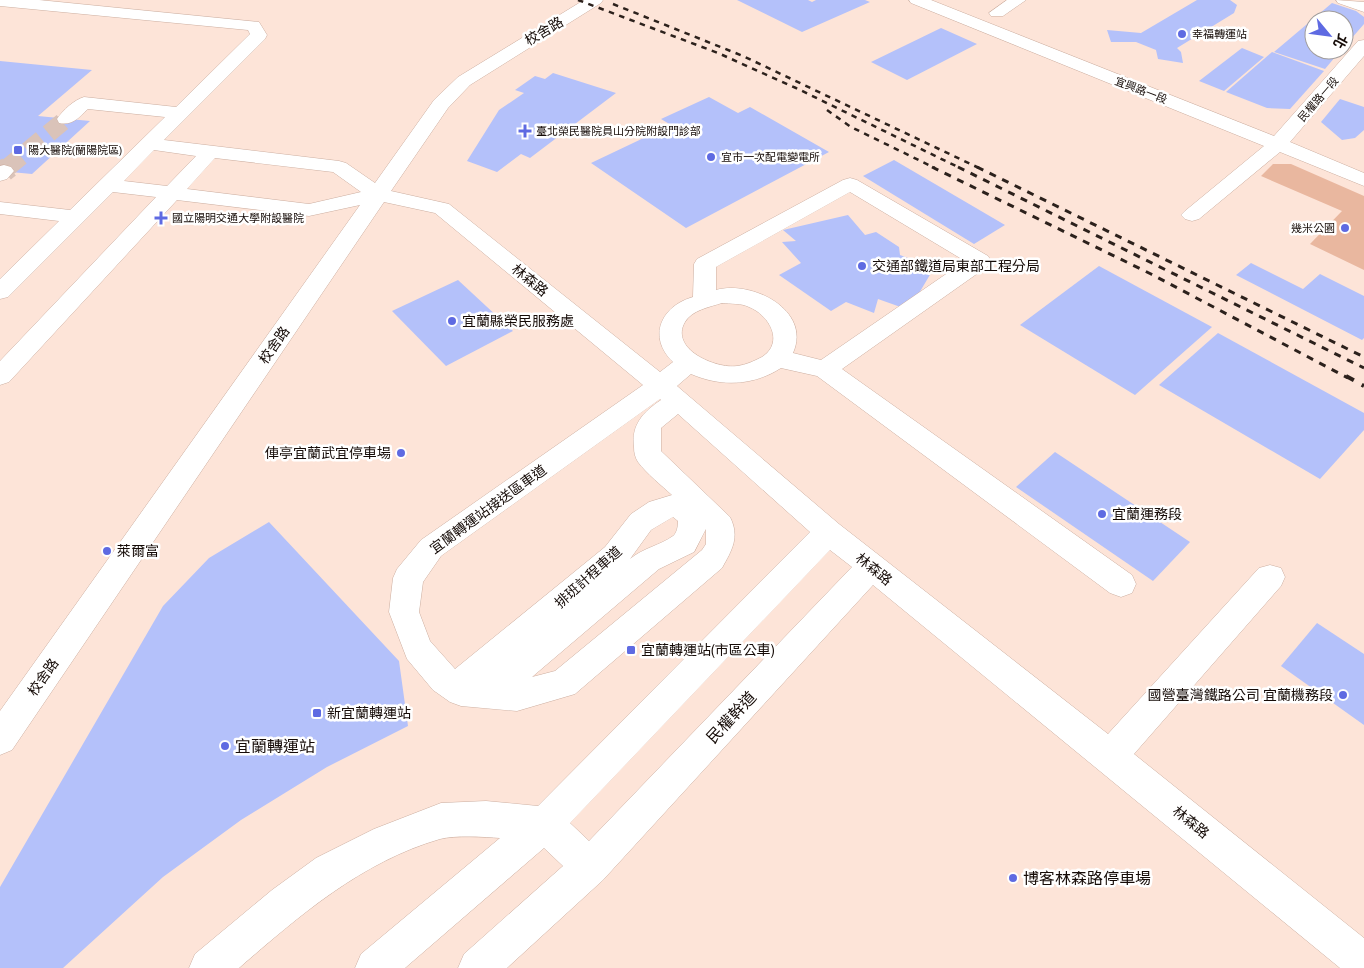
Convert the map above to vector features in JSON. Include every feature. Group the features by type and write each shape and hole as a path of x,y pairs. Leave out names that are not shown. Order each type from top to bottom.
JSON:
{"street":[{"name":"校舍路","path":"0,739 441,104 464,81 595,0"},
{"name":"宜興路一段","path":"917,0 986,29 1288,133 1364,180"},
{"path":"997,13 1018,0"},
{"path":"1344,0 1364,7"},
{"path":"0,1 253,26 260,35 0,292"},
{"path":"981,7 1016,21"},
{"name":"民權路一段","path":"1192,215 1288,133 1364,45"},
{"path":"66,119 84,103 180,113"},
{"path":"149,144 339,167 378,194"},
{"path":"0,376 211,151"},
{"path":"704,298 705,264 850,184 980,260 825,369"},
{"path":"108,186 309,210 378,194"},
{"name":"林森路","path":"378,194 442,208 669,393 871,567 1110,756 1364,964"},
{"path":"0,208 76,217"},
{"path":"740,296 757,301 772,310 782,320 786,333 784,346 776,358 762,368 744,373 724,374 704,371 688,363 676,352 670,340 670,327 677,315 688,305 704,298 740,296"},
{"path":"776,358 825,369 1121,584"},
{"path":"457,685 509,688 536,682 563,672 696,561 708,543 711,525 698,502 648,455 646,438 651,419 688,363"},
{"name":"宜蘭轉運站接送區車道","path":"457,685 418,649 404,612 408,578 431,548 669,393"},
{"path":"457,685 510,677 545,660 684,544 695,532 700,518 698,502"},
{"name":"排班計程車道","path":"457,685 615,556 641,522 658,510 674,506 684,509 692,518 692,528 684,544"},
{"path":"375,968 545,824 829,532"},
{"name":"民權幹道","path":"478,968 590,867 871,567"},
{"path":"1110,756 1270,577"},
{"path":"209,968 284,903 321,876 387,842 441,821 486,819 545,824 590,867"}],"shaded area":[{"name":"幾米公園","path":"1273,164 1291,164 1364,196 1364,270 1310,244 1342,211 1261,176"}],"building":[{"path":"737,0 808,0 812,2 816,0 865,0 870,2 802,32"},
{"path":"1197,0 1230,0 1237,5 1234,13 1177,48 1181,52 1183,63 1158,59 1156,50 1136,42 1111,42 1107,30 1141,33"},
{"path":"1332,3 1353,10 1324,10"},
{"path":"1354,10 1364,17 1364,24 1354,36"},
{"path":"1304,27 1304,60 1333,60 1325,69 1274,52"},
{"path":"941,28 977,44 907,80 871,62"},
{"path":"1242,48 1264,57 1224,91 1199,81"},
{"path":"1272,52 1324,71 1290,109 1267,108 1226,92"},
{"path":"0,61 92,70 38,116 90,121 32,174 0,171"},
{"path":"553,73 616,93 530,158 521,154 497,172 467,161 499,110 524,93 515,90 535,76 545,79"},
{"name":"宜市一次配電變電所","path":"709,97 738,113 750,107 829,152 686,228 591,163 671,125 661,119"},
{"path":"1340,99 1364,107 1364,130 1355,138 1342,140 1321,122"},
{"path":"894,160 1005,225 974,244 863,176"},
{"name":"交通部鐵道局東部工程分局","path":"848,215 865,235 876,232 899,247 900,255 934,268 909,310 878,299 874,313 846,302 831,311 779,275 801,263 782,242 796,241 783,230"},
{"path":"1251,263 1303,289 1320,274 1364,296 1364,338 1362,340 1236,275"},
{"path":"1099,266 1212,327 1135,395 1020,325"},
{"name":"宜蘭縣榮民服務處","path":"458,280 513,331 446,366 392,311"},
{"path":"1218,333 1364,413 1364,430 1320,479 1159,385"},
{"name":"宜蘭運務段","path":"1055,452 1190,542 1153,581 1016,487"},
{"name":"宜蘭轉運站","path":"269,522 399,661 408,726 327,767 241,820 163,877 63,968 0,968 0,887 163,606 209,558"},
{"name":"國營臺灣鐵路公司 宜蘭機務段","path":"1317,623 1364,654 1364,725 1281,666"}],"tunnel":[{"path":"7,168 66,119"},
{"path":"4,171 9,167"}],"railway":[{"path":"578,0 718,53 796,88 960,168"},
{"path":"613,4 743,56 979,168"},
{"path":"827,110 851,127 935,168"},
{"path":"932,167 1151,274 1348,378"},
{"path":"958,167 1364,368"},
{"path":"977,167 1364,357"},
{"path":"1346,376 1364,386"}],"place":[{"name":"幸福轉運站","path":"1182,34"},
{"name":"臺北榮民醫院員山分院附設門診部","path":"525,131"},
{"name":"陽大醫院(蘭陽院區)","path":"18,150"},
{"name":"宜市一次配電變電所","path":"711,157"},
{"name":"國立陽明交通大學附設醫院","path":"161,218"},
{"name":"幾米公園","path":"1345,228"},
{"name":"交通部鐵道局東部工程分局","path":"862,266"},
{"name":"宜蘭縣榮民服務處","path":"452,321"},
{"name":"俥亭宜蘭武宜停車場","path":"401,453"},
{"name":"宜蘭運務段","path":"1102,514"},
{"name":"萊爾富","path":"107,551"},
{"name":"宜蘭轉運站(市區公車)","path":"631,650"},
{"name":"國營臺灣鐵路公司 宜蘭機務段","path":"1343,695"},
{"name":"新宜蘭轉運站","path":"317,713"},
{"name":"宜蘭轉運站","path":"225,746"},
{"name":"博客林森路停車場","path":"1013,878"}]}
